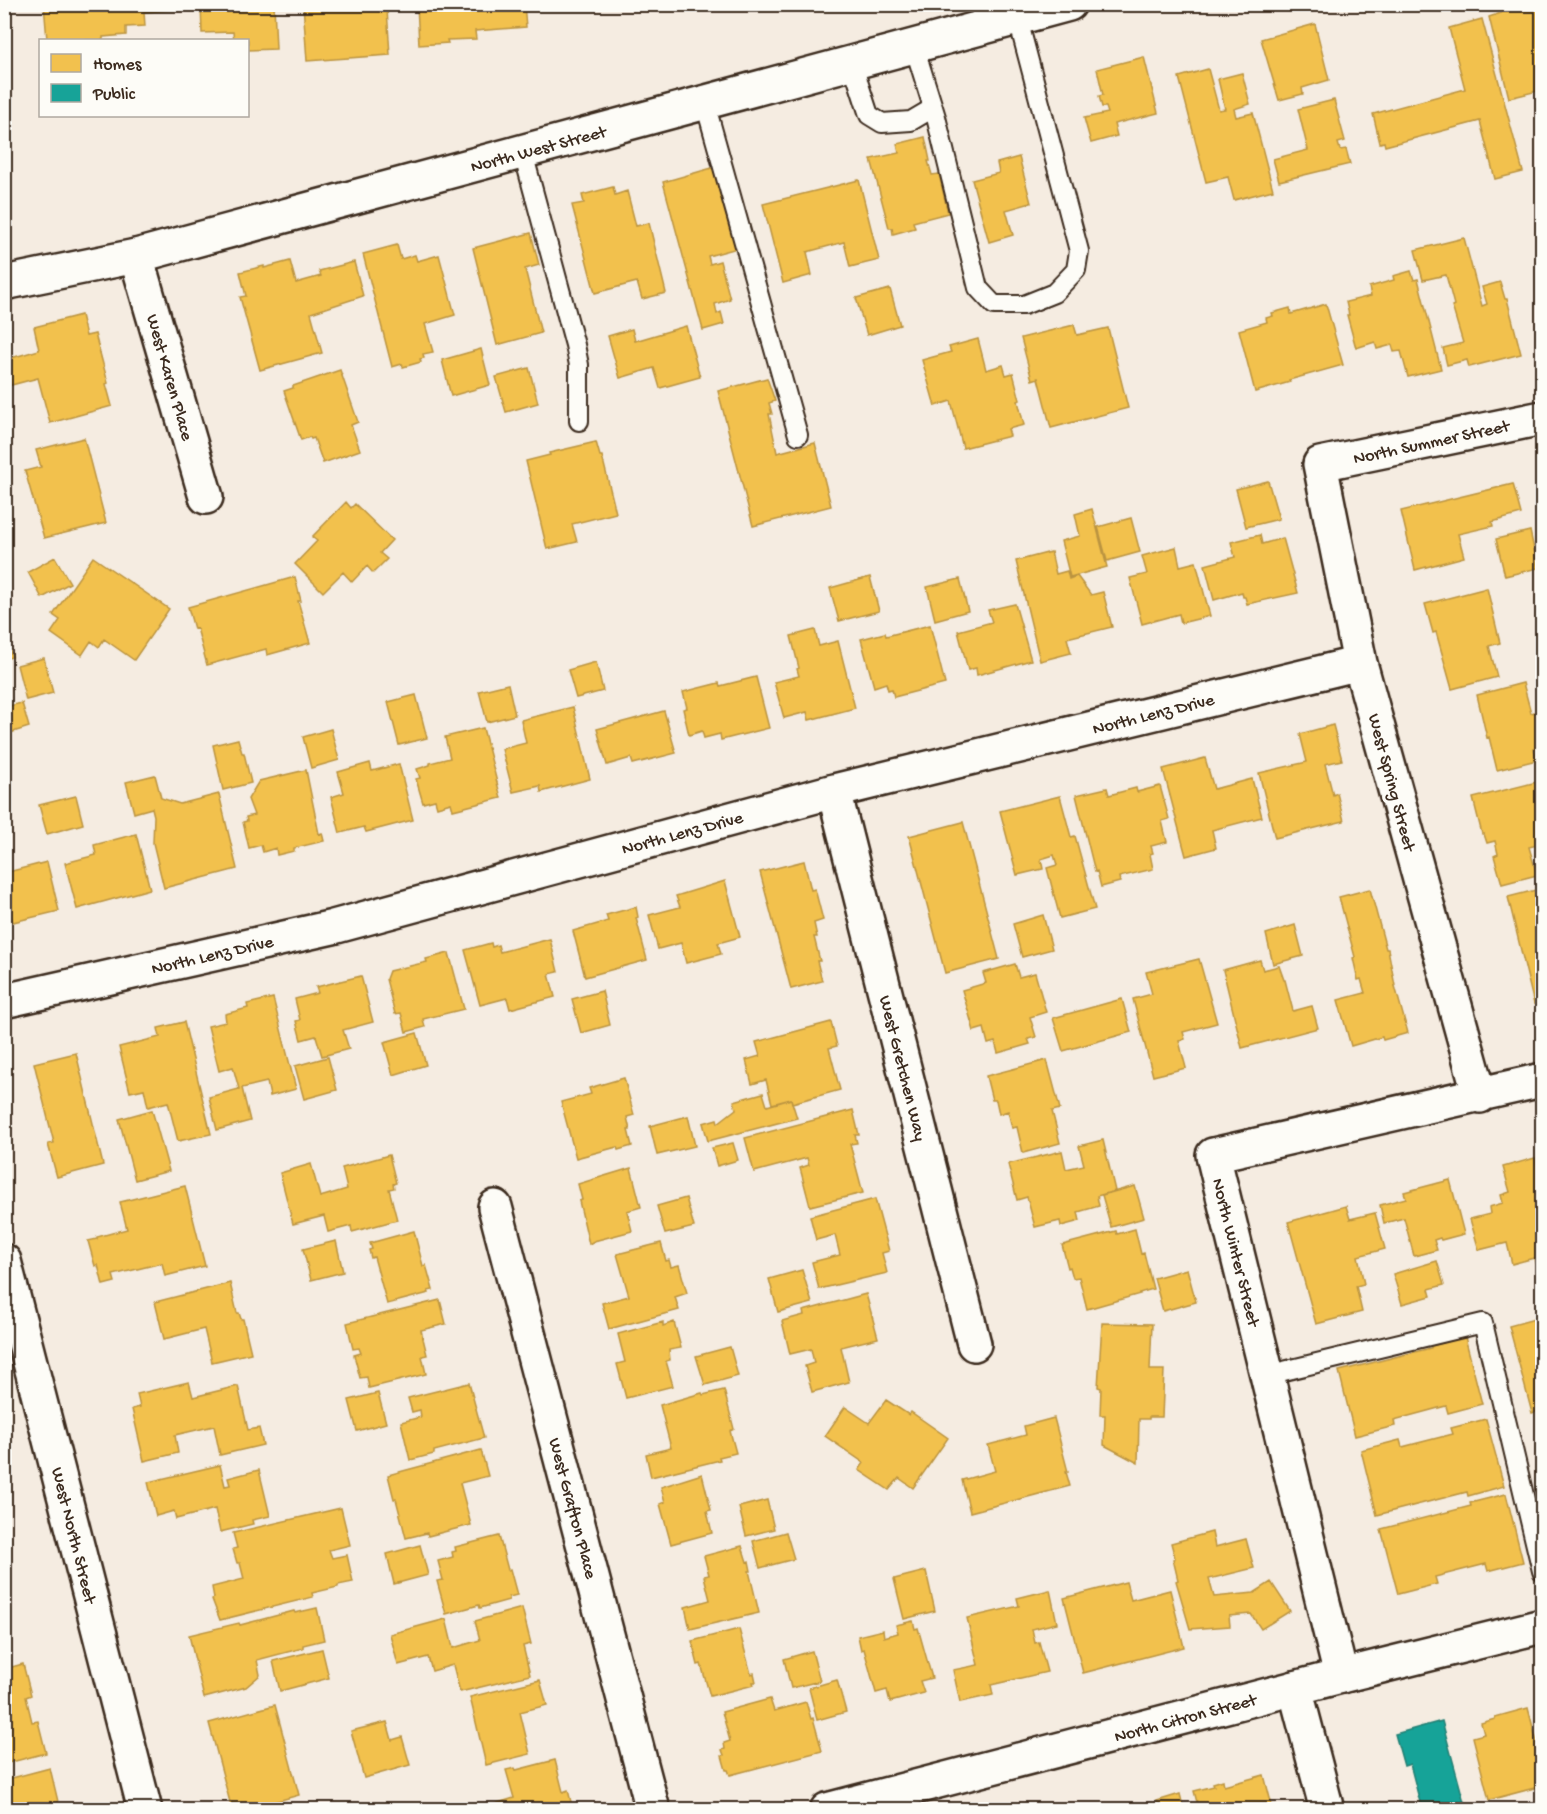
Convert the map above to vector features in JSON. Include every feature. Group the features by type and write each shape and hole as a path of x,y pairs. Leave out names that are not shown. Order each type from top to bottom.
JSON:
{"street":[{"name":"North West Street","path":"4,284 136,256 852,63 914,46 982,16 1070,4"},
{"name":"West Karen Place","path":"136,256 207,497"},
{"name":"North Summer Street","path":"1320,464 1542,418"},
{"name":"West Spring Street","path":"1320,464 1360,663 1480,1096"},
{"name":"North Lenz Drive","path":"4,1001 333,927 834,791 1360,663"},
{"name":"West Gretchen Way","path":"834,791 974,1344"},
{"name":"North Winter Street","path":"1341,1676 1213,1155 1480,1096 1542,1080"},
{"name":"West Grafton Place","path":"495,1207 653,1809"},
{"name":"West North Street","path":"4,1261 146,1809"},
{"name":"North Citron Street","path":"827,1809 1542,1626"},
{"path":"1295,1688 1327,1809"}],"lane":[{"path":"914,46 933,108 978,288 994,305 1024,305 1054,293 1076,270 1079,251 1016,12"},
{"path":"852,63 869,115 882,123 911,121 933,108"},
{"path":"705,103 798,435"},
{"path":"523,153 577,355 580,388 579,421"},
{"path":"1267,1375 1483,1323 1542,1571"}],"building: Homes":[{"path":"44,4 185,4 185,9 144,12 145,26 126,27 126,35 103,37 103,39 47,39"},
{"path":"201,4 274,4 276,49 249,50 249,39 234,39 233,32 202,33"},
{"path":"303,4 384,4 387,9 390,55 307,61"},
{"path":"417,4 524,4 526,27 475,31 476,39 447,40 448,43 419,45"},
{"path":"1511,4 1542,4 1542,77 1539,78 1542,90 1509,98 1489,17 1501,13 1499,8"},
{"path":"1482,19 1523,172 1495,179 1480,121 1385,146 1384,142 1380,143 1373,114 1465,89 1449,28"},
{"path":"1315,24 1329,80 1302,88 1303,94 1279,100 1261,39"},
{"path":"1144,57 1158,113 1114,124 1117,136 1091,143 1084,118 1108,113 1106,107 1102,107 1099,96 1103,95 1097,69"},
{"path":"1208,69 1219,110 1225,109 1218,79 1242,73 1250,104 1234,109 1236,117 1253,113 1273,190 1234,200 1228,177 1206,182 1179,77"},
{"path":"1334,100 1345,141 1338,143 1340,150 1346,149 1350,164 1279,181 1273,159 1308,150 1298,109"},
{"path":"925,137 932,175 939,174 948,213 913,222 915,228 893,234 892,228 889,228 871,159 899,153 897,144"},
{"path":"1019,157 1031,203 1006,210 1013,235 989,242 972,180 999,173 997,163"},
{"path":"719,166 741,247 708,256 710,264 720,261 730,299 715,304 717,314 721,312 724,324 703,330 663,182"},
{"path":"859,180 879,260 850,267 844,242 807,252 812,275 783,283 763,204"},
{"path":"613,187 615,195 627,191 636,226 649,223 666,293 642,299 637,282 595,293 572,205 584,203 582,195"},
{"path":"531,233 539,265 525,269 541,333 497,345 473,248"},
{"path":"1464,238 1482,306 1487,304 1482,287 1500,282 1505,299 1507,299 1521,354 1469,367 1467,360 1447,365 1443,348 1463,343 1446,275 1423,280 1415,250"},
{"path":"397,245 401,259 415,255 417,261 439,255 455,315 425,324 433,352 423,354 424,358 420,359 421,362 403,367 402,364 392,367 363,254"},
{"path":"290,261 296,283 321,276 319,271 354,262 363,296 311,313 322,353 260,370 240,297 246,296 240,272"},
{"path":"1411,271 1414,280 1418,279 1441,369 1408,377 1401,351 1394,352 1392,345 1377,349 1375,342 1356,348 1346,302 1371,296 1369,287 1394,280 1393,276"},
{"path":"890,289 900,325 867,335 856,298"},
{"path":"1326,304 1343,365 1255,392 1239,330 1267,322 1266,318 1273,316 1272,313 1290,308 1291,314"},
{"path":"81,315 86,336 95,334 112,406 50,423 38,378 4,387 4,348 8,347 11,358 39,350 34,327"},
{"path":"1074,325 1077,335 1108,328 1128,408 1051,428 1038,378 1032,380 1021,338"},
{"path":"686,326 700,377 660,388 654,368 620,378 608,336 632,329 635,341"},
{"path":"978,339 986,370 1003,365 1006,375 1013,373 1024,425 1008,429 1010,436 963,448 951,401 935,406 922,360 951,352 949,347"},
{"path":"481,349 490,385 451,396 442,360"},
{"path":"529,368 538,403 506,412 496,377"},
{"path":"340,370 358,422 351,425 360,450 323,463 314,438 301,440 284,391"},
{"path":"767,378 775,401 769,403 772,414 769,414 777,453 815,443 831,506 753,526 718,391"},
{"path":"84,438 106,523 44,538 25,471 41,467 36,450"},
{"path":"596,442 600,456 602,456 616,513 572,524 577,542 547,549 526,461"},
{"path":"1268,481 1279,519 1246,527 1236,489"},
{"path":"1513,484 1521,514 1492,522 1493,526 1458,534 1464,557 1415,570 1401,511"},
{"path":"346,502 351,508 355,504 392,540 380,553 387,559 373,573 367,566 352,582 343,572 323,592 295,564 317,541 312,537"},
{"path":"1092,509 1107,567 1070,577 1061,541 1080,536 1075,514"},
{"path":"1131,518 1140,552 1107,561 1098,527"},
{"path":"1530,531 1538,568 1505,576 1496,539"},
{"path":"1260,535 1262,544 1283,538 1298,593 1247,604 1242,592 1214,600 1205,565 1235,557 1231,542"},
{"path":"1176,547 1180,566 1196,562 1210,616 1181,623 1179,614 1142,624 1130,578 1147,574 1142,556"},
{"path":"1051,552 1056,574 1067,571 1069,579 1077,576 1091,595 1103,592 1112,627 1067,638 1071,653 1040,661 1016,561"},
{"path":"55,557 70,583 42,598 28,572"},
{"path":"93,557 169,609 134,660 104,639 99,647 91,641 82,655 51,633 60,620 53,615"},
{"path":"295,577 301,601 298,601 310,643 267,655 266,649 207,665 197,628 194,629 188,607"},
{"path":"870,577 879,611 839,621 830,588"},
{"path":"960,579 968,611 935,620 927,587"},
{"path":"1487,588 1500,643 1489,646 1497,677 1452,689 1436,632 1433,633 1425,604"},
{"path":"1015,604 1031,660 977,675 976,668 968,670 958,631 992,622 988,610"},
{"path":"930,625 945,684 894,697 892,689 888,690 886,683 874,687 861,639 885,633 886,636"},
{"path":"4,628 12,657 4,659"},
{"path":"815,630 819,646 838,641 855,708 809,720 807,712 784,718 774,682 799,676 791,636"},
{"path":"44,658 53,693 26,700 17,665"},
{"path":"596,662 603,691 576,698 568,670"},
{"path":"756,677 769,728 721,740 720,734 704,738 702,731 689,735 683,709 687,708 683,692"},
{"path":"1523,683 1531,713 1542,710 1542,746 1534,749 1537,760 1497,770 1477,695"},
{"path":"508,684 515,715 487,722 479,691"},
{"path":"416,695 427,738 399,745 388,702"},
{"path":"22,703 29,727 4,735 4,707"},
{"path":"573,707 590,779 541,792 540,786 513,792 502,749 526,743 521,720"},
{"path":"664,711 676,753 633,764 631,758 607,765 597,729"},
{"path":"1333,725 1342,760 1325,764 1333,795 1337,793 1344,821 1275,838 1259,773 1307,762 1300,734"},
{"path":"483,728 501,798 453,810 451,803 437,807 435,800 423,803 416,779 420,778 417,769 450,758 445,737"},
{"path":"331,729 339,760 311,768 303,737"},
{"path":"238,739 251,783 223,790 213,745"},
{"path":"1205,758 1214,789 1252,779 1262,817 1212,830 1216,848 1186,856 1163,769"},
{"path":"370,763 372,771 399,764 413,820 366,832 364,827 340,833 331,797 344,793 338,772"},
{"path":"306,770 319,834 322,833 324,841 294,848 294,851 277,855 276,848 263,852 261,845 249,848 243,822 247,821 246,817 254,815 248,799 259,781"},
{"path":"155,775 161,798 180,804 219,794 237,869 164,888 153,843 152,808 134,813 126,782"},
{"path":"1537,782 1537,784 1542,783 1542,835 1539,836 1541,844 1529,847 1537,875 1502,884 1494,856 1498,854 1495,841 1487,843 1482,834 1473,798"},
{"path":"1160,786 1169,819 1162,821 1167,842 1151,846 1153,869 1119,877 1120,882 1101,887 1097,871 1095,872 1076,795 1107,788 1109,795 1136,788 1137,792"},
{"path":"76,796 83,824 47,834 39,805"},
{"path":"1060,796 1071,837 1075,836 1095,909 1060,918 1047,868 1057,865 1054,855 1041,859 1043,869 1017,875 1000,811"},
{"path":"963,822 999,959 945,973 909,836"},
{"path":"136,834 150,889 77,909 65,863 96,855 94,845"},
{"path":"804,861 811,890 815,889 823,920 814,923 817,937 814,937 820,961 817,961 822,981 791,989 760,872"},
{"path":"47,862 59,911 13,922 11,916 4,918 4,873"},
{"path":"725,881 740,937 718,943 721,954 686,963 681,943 658,949 649,915 680,907 676,896"},
{"path":"1370,889 1386,949 1388,949 1408,1033 1383,1040 1382,1037 1351,1046 1338,1000 1365,993 1361,979 1358,980 1353,958 1355,957 1339,897"},
{"path":"1540,889 1542,1002 1534,1004 1508,897"},
{"path":"636,907 638,917 636,918 647,960 585,977 573,931 608,921 606,915"},
{"path":"1043,915 1052,949 1022,957 1013,924"},
{"path":"1295,925 1303,956 1273,964 1266,934"},
{"path":"550,939 558,972 549,974 555,997 510,1009 507,998 480,1005 465,950 491,943 492,947 498,945 500,952"},
{"path":"449,953 464,1009 423,1019 425,1027 406,1032 401,1013 395,1014 386,979 389,971 427,962 426,959"},
{"path":"1199,959 1217,1023 1183,1032 1185,1039 1179,1041 1186,1068 1153,1076 1133,999 1152,994 1146,972"},
{"path":"1260,960 1263,970 1279,966 1293,1011 1312,1006 1318,1028 1242,1048 1223,970"},
{"path":"1015,964 1019,977 1035,973 1046,1012 1030,1017 1036,1037 1028,1039 1030,1044 998,1053 995,1042 988,1044 984,1028 974,1031 962,990 986,983 983,973"},
{"path":"361,976 373,1022 343,1030 349,1049 322,1056 316,1036 301,1040 296,1021 300,1020 295,999 318,993 316,987"},
{"path":"602,991 610,1025 581,1033 572,999"},
{"path":"273,998 296,1089 270,1096 267,1082 242,1088 250,1121 217,1130 209,1097 239,1089 233,1067 219,1071 208,1026 226,1022 225,1014 248,1008 247,1004"},
{"path":"1122,999 1131,1032 1063,1051 1053,1018"},
{"path":"184,1022 211,1134 178,1141 168,1102 148,1107 144,1089 130,1092 119,1047 160,1037 158,1028"},
{"path":"831,1022 837,1046 829,1048 840,1090 792,1103 791,1099 772,1104 766,1080 752,1084 746,1060 760,1056 756,1042"},
{"path":"417,1033 426,1065 393,1075 384,1042"},
{"path":"76,1053 103,1165 57,1177 48,1144 54,1143 34,1063"},
{"path":"328,1057 337,1090 304,1099 295,1066"},
{"path":"1047,1060 1060,1109 1052,1111 1060,1143 1023,1153 1017,1127 1012,1128 1008,1111 999,1114 996,1100 992,1100 986,1076"},
{"path":"624,1078 634,1115 627,1117 632,1146 618,1150 617,1147 576,1158 561,1102 591,1094 589,1088"},
{"path":"763,1093 767,1106 791,1099 797,1118 708,1141 703,1123 717,1119 718,1123 736,1109 734,1101"},
{"path":"152,1110 169,1171 135,1180 119,1119"},
{"path":"853,1110 859,1135 855,1135 857,1143 850,1144 863,1193 810,1206 800,1168 809,1165 807,1158 754,1172 745,1138"},
{"path":"688,1116 695,1146 657,1155 650,1126"},
{"path":"1103,1140 1115,1191 1097,1196 1099,1206 1078,1212 1080,1221 1061,1226 1060,1221 1035,1227 1027,1197 1017,1200 1008,1164 1062,1151 1066,1169 1084,1165 1079,1146"},
{"path":"733,1143 738,1160 717,1166 712,1148"},
{"path":"389,1155 396,1183 393,1184 394,1188 389,1189 397,1220 352,1232 351,1226 328,1232 324,1216 293,1224 280,1173 311,1164 320,1197 347,1189 342,1168"},
{"path":"1535,1158 1542,1187 1542,1274 1539,1275 1534,1258 1512,1264 1507,1243 1479,1250 1470,1219 1490,1214 1489,1207 1503,1203 1501,1195 1510,1192 1503,1167"},
{"path":"631,1168 641,1207 627,1211 632,1231 589,1244 579,1201 582,1200 578,1184"},
{"path":"1450,1180 1464,1234 1434,1240 1437,1250 1414,1256 1404,1218 1384,1223 1380,1205 1406,1198 1404,1192"},
{"path":"185,1186 205,1266 165,1276 162,1263 113,1275 115,1282 103,1285 88,1241 127,1229 120,1202"},
{"path":"1135,1186 1144,1218 1111,1227 1102,1195"},
{"path":"686,1198 694,1227 665,1234 657,1206"},
{"path":"875,1199 889,1251 882,1253 887,1273 819,1289 812,1262 840,1255 835,1235 816,1240 810,1216"},
{"path":"1346,1206 1350,1219 1375,1213 1385,1249 1358,1256 1364,1284 1356,1286 1362,1312 1316,1324 1288,1222"},
{"path":"1135,1229 1153,1289 1087,1309 1079,1277 1073,1278 1062,1245 1116,1231 1117,1234"},
{"path":"414,1231 423,1266 426,1265 433,1290 387,1304 374,1257 371,1258 370,1243"},
{"path":"336,1241 343,1272 311,1280 303,1249"},
{"path":"661,1243 666,1261 669,1260 671,1267 679,1265 687,1293 675,1297 679,1310 609,1329 602,1303 629,1296 617,1254"},
{"path":"1437,1261 1444,1285 1429,1289 1431,1296 1402,1304 1393,1274"},
{"path":"1187,1269 1196,1302 1163,1311 1154,1278"},
{"path":"802,1270 812,1303 778,1312 769,1279"},
{"path":"230,1283 237,1313 243,1319 251,1353 212,1362 204,1329 164,1339 155,1302"},
{"path":"866,1294 878,1338 841,1347 849,1382 812,1392 805,1366 814,1363 811,1349 790,1354 782,1321 804,1315 803,1311"},
{"path":"440,1300 446,1324 421,1330 427,1355 422,1356 426,1374 369,1388 367,1377 360,1378 354,1355 361,1353 359,1348 353,1349 347,1323"},
{"path":"1542,1317 1542,1410 1532,1413 1509,1326"},
{"path":"663,1322 663,1326 674,1322 681,1348 669,1350 670,1360 666,1361 673,1386 626,1398 617,1364 625,1362 618,1334"},
{"path":"1102,1323 1152,1324 1150,1370 1164,1370 1162,1417 1139,1419 1138,1463 1104,1445 1105,1415 1100,1415 1101,1388 1098,1387"},
{"path":"1465,1337 1482,1404 1448,1413 1446,1406 1394,1420 1395,1426 1355,1436 1339,1371"},
{"path":"730,1347 738,1376 705,1385 696,1356"},
{"path":"189,1382 193,1397 238,1386 248,1430 259,1428 263,1445 220,1455 214,1426 175,1435 178,1453 144,1461 132,1409 140,1407 137,1394"},
{"path":"469,1383 484,1438 410,1460 401,1422 421,1417 420,1410 412,1412 408,1398"},
{"path":"724,1390 734,1429 730,1431 736,1453 719,1457 720,1460 651,1477 646,1454 671,1448 660,1405 702,1393 703,1395"},
{"path":"378,1393 386,1423 357,1431 349,1400"},
{"path":"886,1400 909,1415 911,1412 948,1438 913,1488 899,1478 889,1490 859,1470 864,1463 825,1436 845,1407 869,1423"},
{"path":"1054,1418 1070,1486 970,1512 962,1480 995,1471 988,1445 1026,1435 1024,1426"},
{"path":"1486,1419 1504,1486 1468,1496 1467,1492 1377,1515 1361,1450 1400,1440 1402,1447 1453,1434 1451,1428"},
{"path":"481,1450 488,1476 460,1483 471,1525 428,1536 427,1533 406,1538 388,1475"},
{"path":"220,1465 225,1486 230,1485 228,1478 259,1470 270,1516 252,1520 253,1524 220,1532 215,1509 176,1519 174,1511 156,1516 148,1482"},
{"path":"702,1474 711,1510 707,1511 712,1533 671,1544 660,1504 665,1502 661,1487"},
{"path":"1506,1494 1523,1562 1488,1571 1486,1564 1435,1577 1437,1584 1398,1594 1381,1529 1471,1506 1470,1503"},
{"path":"767,1500 774,1529 746,1536 739,1507"},
{"path":"341,1508 350,1545 329,1550 332,1558 347,1555 353,1582 312,1593 313,1597 220,1620 212,1599 214,1598 212,1587 244,1579 233,1549 237,1548 233,1533"},
{"path":"786,1532 794,1559 760,1568 753,1541"},
{"path":"1212,1532 1215,1547 1246,1539 1254,1568 1209,1579 1214,1597 1254,1593 1271,1582 1290,1611 1261,1629 1251,1614 1229,1616 1230,1626 1190,1629 1176,1581 1178,1580 1171,1543"},
{"path":"499,1536 517,1595 509,1597 509,1600 480,1608 479,1605 446,1614 437,1581 443,1580 438,1561 453,1557 452,1552 456,1551 455,1547"},
{"path":"420,1545 428,1575 394,1584 387,1554"},
{"path":"742,1546 747,1562 749,1561 751,1571 749,1571 759,1613 690,1629 685,1607 710,1600 704,1576 709,1575 704,1556"},
{"path":"926,1571 935,1611 904,1619 894,1579"},
{"path":"1126,1582 1131,1600 1170,1590 1184,1647 1083,1673 1064,1598"},
{"path":"1050,1590 1057,1623 1032,1629 1035,1643 1039,1642 1047,1672 991,1685 993,1695 960,1702 953,1670 978,1665 967,1618 1019,1606 1017,1598"},
{"path":"4,1595 10,1632 4,1633"},
{"path":"317,1608 324,1640 257,1660 260,1675 246,1687 204,1698 189,1635 294,1611 295,1613"},
{"path":"522,1608 531,1644 523,1646 530,1675 460,1692 453,1665 432,1671 428,1657 398,1665 390,1634 446,1619 453,1648 480,1640 475,1621"},
{"path":"913,1621 915,1629 918,1628 932,1678 920,1681 924,1693 890,1702 887,1690 876,1693 864,1649 861,1650 858,1636 883,1630 884,1637 898,1633 896,1625"},
{"path":"739,1629 751,1674 754,1673 756,1682 753,1682 754,1685 710,1696 692,1641"},
{"path":"322,1649 329,1678 280,1691 273,1661"},
{"path":"812,1651 820,1681 791,1688 784,1659"},
{"path":"23,1664 31,1695 26,1697 32,1722 38,1721 46,1753 4,1764 4,1669"},
{"path":"540,1680 547,1705 520,1712 530,1754 486,1765 470,1697"},
{"path":"837,1680 846,1712 817,1720 809,1688"},
{"path":"770,1699 774,1711 806,1702 822,1751 730,1775 722,1756 724,1755 722,1750 725,1749 724,1743 730,1741 722,1712"},
{"path":"275,1705 299,1795 245,1810 232,1810 209,1723"},
{"path":"1528,1708 1542,1762 1542,1786 1489,1800 1473,1737 1484,1734 1481,1723"},
{"path":"387,1722 392,1740 402,1737 410,1765 364,1778 351,1731"},
{"path":"555,1760 563,1792 568,1790 573,1810 475,1810 514,1798 506,1770 515,1768 516,1770"},
{"path":"50,1768 60,1810 11,1810 9,1801 4,1803 4,1780"},
{"path":"1264,1775 1273,1810 1199,1810 1194,1791 1214,1786 1213,1783 1223,1780 1224,1786"},
{"path":"1180,1794 1184,1810 1151,1810 1150,1805 1158,1804 1157,1801"}],"building: Public":[{"path":"1442,1721 1464,1802 1437,1810 1422,1810 1410,1764 1404,1766 1395,1734"}]}
